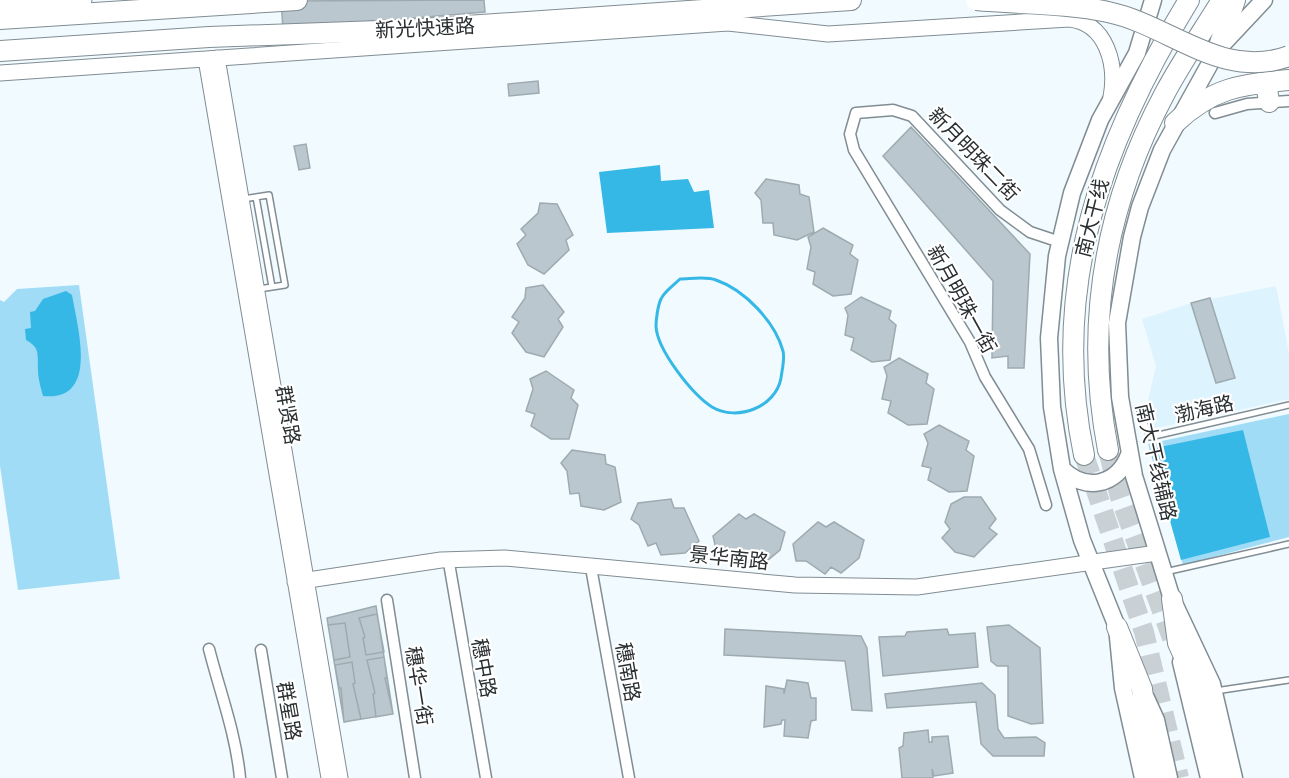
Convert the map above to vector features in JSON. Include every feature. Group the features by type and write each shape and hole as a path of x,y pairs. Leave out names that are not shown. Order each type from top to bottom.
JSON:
{"highway":[{"path":"0,19 297,0"},
{"name":"新光快速路","path":"0,51 209,37 407,30 851,0"},
{"path":"976,0 1111,12 1147,24 1227,60 1260,63 1289,57"},
{"name":"南大干线","path":"1084,455 1077,416 1072,347 1075,297 1084,239 1099,183 1125,119 1189,0"},
{"name":"南大干线","path":"1108,450 1100,400 1097,343 1098,304 1110,235 1132,163 1154,115 1222,0"},
{"path":"1218,49 1235,0"},
{"path":"1175,123 1191,108 1219,92 1236,86 1280,80"},
{"path":"1269,102 1280,80"},
{"path":"1172,598 1178,643 1198,687 1221,778"},
{"path":"1117,627 1142,689 1146,724 1158,778"}],"main road":[{"path":"0,4 84,0"},
{"path":"0,73 728,23 828,34 1059,19 1080,20 1098,16 1106,11 1112,0"},
{"path":"1143,778 1122,688 1117,627 1090,561 1062,469 1052,407 1049,356 1053,285 1060,242 1082,165 1111,98 1137,54 1153,0"},
{"name":"南大干线辅路","path":"1234,778 1212,684 1172,598 1129,455 1118,373 1117,323 1121,287 1140,207 1162,150 1218,49 1264,0"},
{"path":"1080,20 1096,31 1110,55 1114,76 1111,98"},
{"name":"群贤路","path":"212,59 242,202 257,293 329,778"},
{"path":"1062,469 1082,482 1098,483 1120,470 1129,455"},
{"name":"景华南路","path":"301,581 441,560 495,558 795,585 900,587 948,584 997,574 1157,553"},
{"name":"群贤路","path":"301,581 339,778"},
{"path":"1178,643 1209,778"},
{"path":"1142,689 1156,720 1169,778"}],"street":[{"path":"1215,113 1241,105 1289,101"},
{"name":"新月明珠二街","path":"856,113 893,110 912,116 1000,210 1030,232 1060,242"},
{"name":"新月明珠一街","path":"856,113 849,134 854,150 970,342 986,377 1029,449 1046,505"},
{"name":"穗中路","path":"449,563 486,778"},
{"name":"穗南路","path":"592,573 629,778"},
{"name":"穗华一街","path":"387,600 415,778"},
{"path":"209,649 223,706 237,744 240,778"},
{"name":"群星路","path":"261,650 282,778"}],"lane":[{"path":"269,195 285,285 257,293 242,202 269,195"},
{"name":"渤海路","path":"1140,413 1150,437 1289,405"},
{"path":"1164,572 1212,564 1289,544"},
{"path":"1222,690 1289,681"}],"shaded area":[{"path":"79,285 120,579 18,590 0,466 0,300 4,302 17,289"},
{"path":"1276,286 1289,354 1289,399 1153,429 1147,405 1156,366 1142,319 1191,303"},
{"path":"1289,414 1289,537 1183,565 1148,444"}],"water":[{"path":"660,165 661,181 688,179 694,192 709,190 714,228 607,233 599,172"},
{"path":"66,291 72,295 78,326 81,360 78,376 72,388 61,395 43,396 38,377 37,352 34,346 26,340 25,329 31,328 30,312 35,311 43,299"},
{"path":"1243,430 1270,537 1181,560 1150,449"}],"building":[{"path":"484,0 485,12 283,29 281,1"},
{"path":"538,81 539,93 509,96 508,84"},
{"path":"911,127 1030,254 1024,368 1008,368 1008,356 992,358 993,281 883,156"},
{"path":"306,144 310,168 299,170 294,146"},
{"path":"766,179 799,185 800,194 809,197 814,232 797,240 774,235 773,223 763,223 761,200 755,193"},
{"path":"540,203 557,204 573,235 566,240 569,250 544,274 528,265 517,244 526,235 521,229 538,213"},
{"path":"823,228 853,245 850,254 858,260 851,294 833,296 813,284 815,272 807,269 811,247 808,237"},
{"path":"543,285 564,312 558,319 563,327 544,357 526,352 512,333 519,322 512,317 525,298 526,288"},
{"path":"861,297 891,311 889,319 896,325 890,360 872,362 851,350 854,338 845,335 848,315 845,308"},
{"path":"1210,298 1235,378 1216,383 1191,303"},
{"path":"899,358 928,374 926,383 934,389 927,424 908,425 888,413 891,401 882,399 887,376 884,367"},
{"path":"546,371 574,390 571,398 578,405 569,439 551,439 531,426 535,414 526,411 533,389 530,379"},
{"path":"939,425 969,441 966,450 974,456 967,491 949,492 928,480 931,468 922,466 928,443 924,434"},
{"path":"572,450 605,455 606,464 615,467 621,502 604,510 581,506 579,493 570,494 567,471 561,463"},
{"path":"964,497 981,497 996,519 989,528 997,534 974,557 955,552 942,538 950,529 945,522 951,504"},
{"path":"671,499 674,508 684,508 699,541 685,553 661,555 656,543 648,546 639,525 631,519 638,503"},
{"path":"739,514 746,519 754,514 785,532 780,550 762,565 751,558 746,566 726,553 717,553 713,536"},
{"path":"818,522 826,527 834,522 864,540 859,558 841,573 831,567 825,574 806,561 796,561 793,544"},
{"path":"376,606 393,714 344,722 327,618"},
{"path":"377,614 384,652 366,655 363,638 365,637 359,618"},
{"path":"345,623 350,657 334,660 328,625"},
{"path":"1009,625 1040,648 1043,723 1031,724 1008,716 1008,666 997,666 991,661 987,627"},
{"path":"725,629 861,636 867,648 872,711 852,710 845,661 724,655"},
{"path":"947,629 949,635 975,633 978,667 883,676 879,637 905,636 907,632"},
{"path":"384,657 387,678 385,678 393,714 376,717 373,694 375,693 367,660"},
{"path":"352,662 355,683 353,684 361,719 344,722 341,688 339,688 335,665"},
{"path":"787,680 808,683 811,698 816,698 816,720 811,721 808,738 784,736 785,720 782,720 781,724 764,727 766,686 784,689 784,694"},
{"path":"982,683 995,695 998,729 1004,738 1036,737 1045,743 1044,756 993,756 981,744 976,702 887,708 885,694"},
{"path":"928,730 929,742 932,742 932,737 948,736 953,773 934,776 932,769 933,778 902,778 899,748 903,746 904,733"}],"waterway":[{"path":"680,279 716,280 738,291 766,318 779,340 784,357 778,388 764,404 744,412 722,411 704,401 677,371 662,347 656,326 662,296 680,279"}],"tunnel":[{"path":"1108,450 1120,497 1172,638"},
{"path":"1084,455 1144,632 1179,778"}]}
